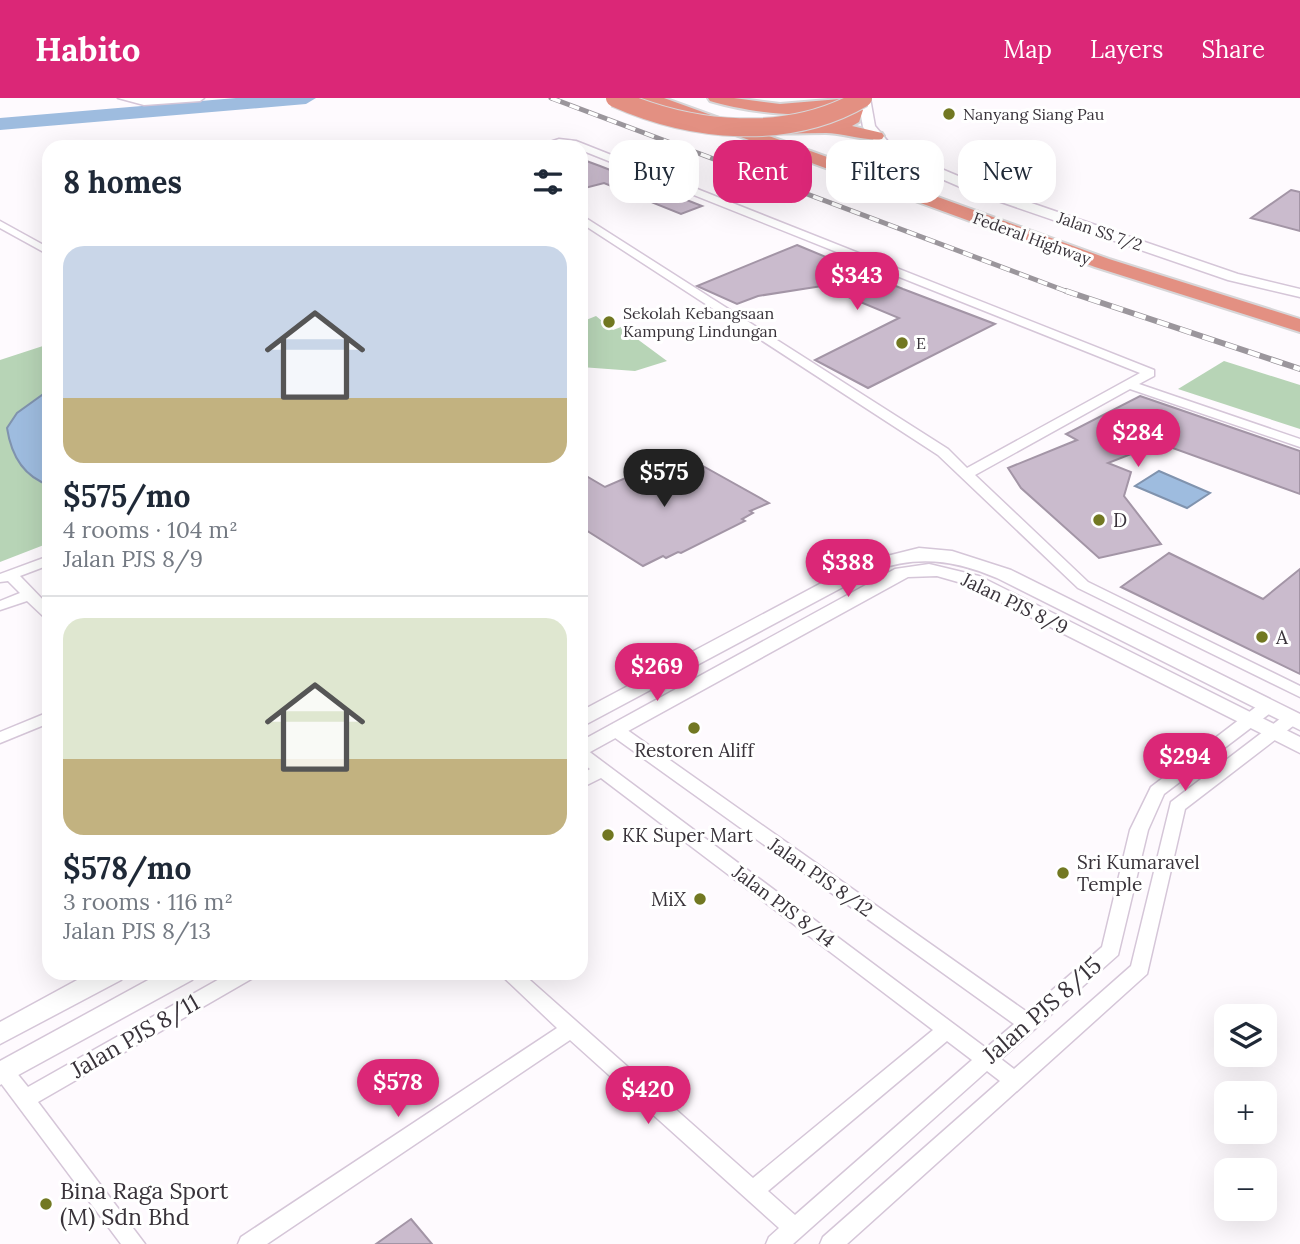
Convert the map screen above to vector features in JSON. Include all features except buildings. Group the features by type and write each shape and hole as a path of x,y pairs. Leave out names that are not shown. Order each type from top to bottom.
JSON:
{"highway":[{"path":"615,98 670,119 750,126 793,123 828,116 854,105 857,100"},
{"name":"Federal Highway","path":"649,98 1102,263 1300,326"},
{"name":"Federal Highway","path":"680,98 1031,226 1300,312"},
{"path":"716,98 740,105 777,109 857,100"},
{"path":"828,129 853,119 857,100"},
{"path":"766,128 860,131 876,136"}],"street":[{"path":"122,98 133,102 200,98"},
{"path":"857,100 876,136"},
{"name":"Jalan SS 7/2","path":"876,136 886,147 904,158 977,189 1233,277 1300,293"},
{"path":"588,149 1150,373 966,474"},
{"path":"588,222 943,452 1083,585 1300,692"},
{"path":"0,224 42,248"},
{"path":"1130,385 1300,443"},
{"name":"Jalan PJS 8/9","path":"588,716 866,566 900,555 935,554 978,562 1295,721"},
{"path":"900,555 927,569"},
{"path":"5,577 42,562"},
{"name":"Jalan PJS 8/9","path":"588,748 902,573 927,569 950,572 972,580 1300,746"},
{"path":"5,577 42,607"},
{"path":"0,606 29,594"},
{"path":"1096,619 1121,606"},
{"path":"713,648 738,665"},
{"name":"Jalan PJS 8/15","path":"777,1244 1026,1022 1111,950 1139,830 1157,790 1267,707"},
{"path":"0,738 42,720"},
{"name":"Jalan PJS 8/15","path":"831,1244 1140,969 1177,806 1273,733 1295,721"},
{"name":"Jalan PJS 8/12","path":"617,731 1026,1022"},
{"name":"Jalan PJS 8/14","path":"588,758 987,1058"},
{"path":"588,778 603,770"},
{"path":"0,1034 99,980"},
{"path":"134,1244 25,1099 2,1073 170,980"},
{"name":"Jalan PJS 8/11","path":"25,1099 234,980"},
{"path":"517,980 794,1228"},
{"path":"752,1191 948,1028"},
{"path":"249,1244 571,1029"},
{"path":"987,1058 1014,1080"}],"green space":[{"path":"596,316 613,330 621,327 667,361 635,371 588,368 588,319"},
{"path":"42,346 42,546 0,562 0,360"},
{"path":"1224,361 1300,385 1300,429 1178,389"}],"water":[{"path":"42,395 42,482 25,470 11,447 7,428 17,413"},
{"path":"1159,471 1210,493 1187,508 1135,486"}],"waterway":[{"path":"0,124 306,98"}],"railway":[{"path":"551,98 1071,293"},
{"path":"1066,291 1300,369"}],"place":[{"name":"Nanyang Siang Pau","path":"949,114"},
{"name":"Sekolah Kebangsaan Kampung Lindungan","path":"609,322"},
{"name":"E","path":"902,343"},
{"name":"D","path":"1099,520"},
{"name":"A","path":"1262,637"},
{"name":"Restoren Aliff","path":"694,728"},
{"name":"KK Super Mart","path":"608,835"},
{"name":"Sri Kumaravel Temple","path":"1063,873"},
{"name":"MiX","path":"700,899"},
{"name":"Bina Raga Sport (M) Sdn Bhd","path":"46,1204"}]}
